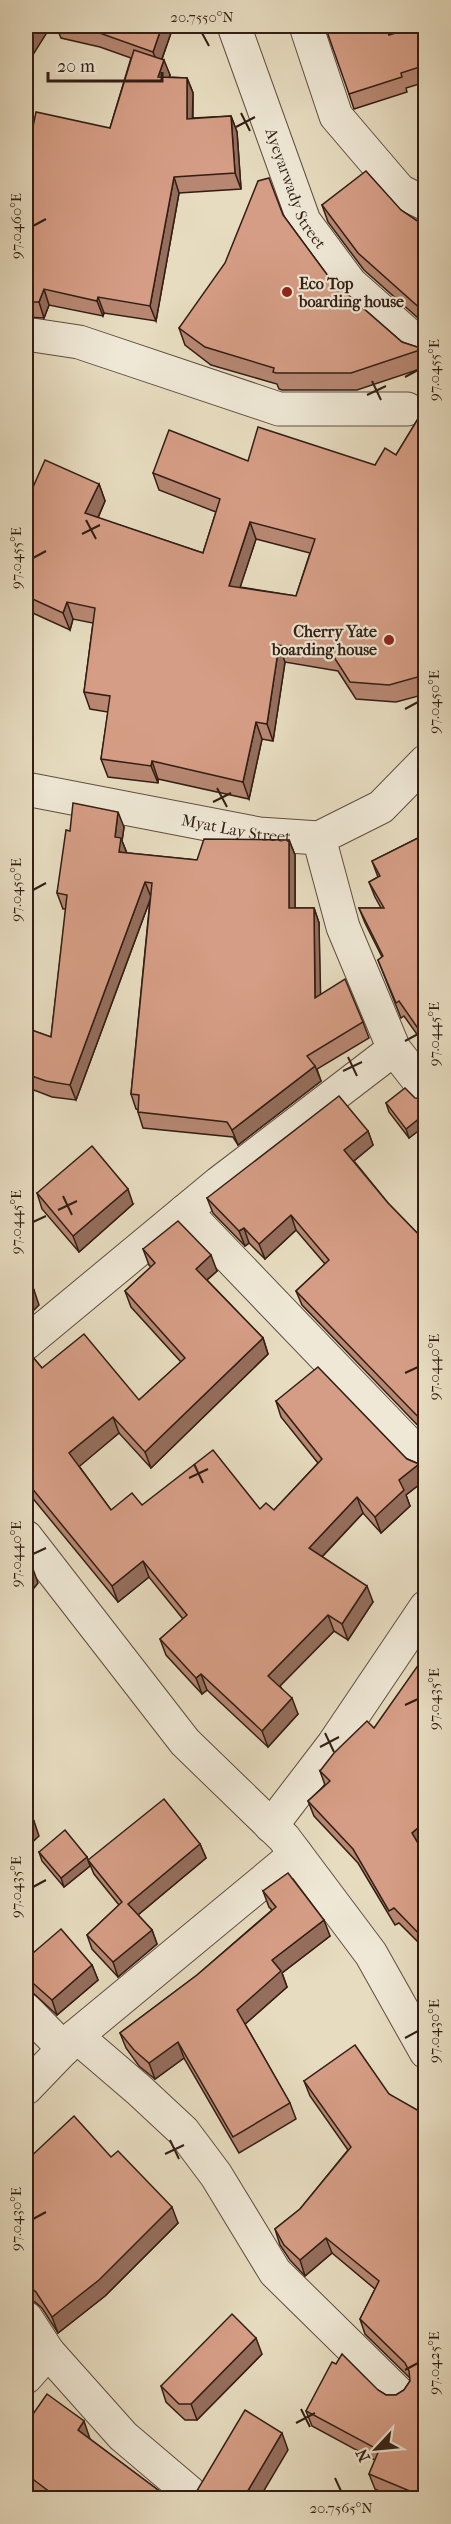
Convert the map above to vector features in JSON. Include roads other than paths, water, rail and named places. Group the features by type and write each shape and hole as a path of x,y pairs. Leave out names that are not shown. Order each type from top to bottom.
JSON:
{"street":[{"name":"Ayeyarwady Street","path":"234,26 304,221 350,284 420,345 426,346"},
{"path":"306,26 336,116 400,191 426,204"},
{"path":"26,334 78,342 279,409 406,409"},
{"path":"426,761 381,807 319,838 343,927 394,1049 426,1090"},
{"name":"Myat Lay Street","path":"26,789 259,834 319,838"},
{"path":"26,1343 185,1211 394,1049"},
{"path":"185,1211 426,1462"},
{"path":"26,1537 184,1742 297,1854 371,1954 426,2052"},
{"path":"271,1826 333,1745 414,1650 426,1607"},
{"path":"26,2088 70,2042 297,1854"},
{"path":"26,2010 139,2090 183,2131 216,2175 275,2272 397,2392"},
{"path":"26,2318 48,2352 123,2436 189,2492"},
{"path":"26,2377 48,2352"}],"place":[{"name":"Eco Top boarding house","path":"287,292"},
{"name":"Cherry Yate boarding house","path":"389,640"}]}
